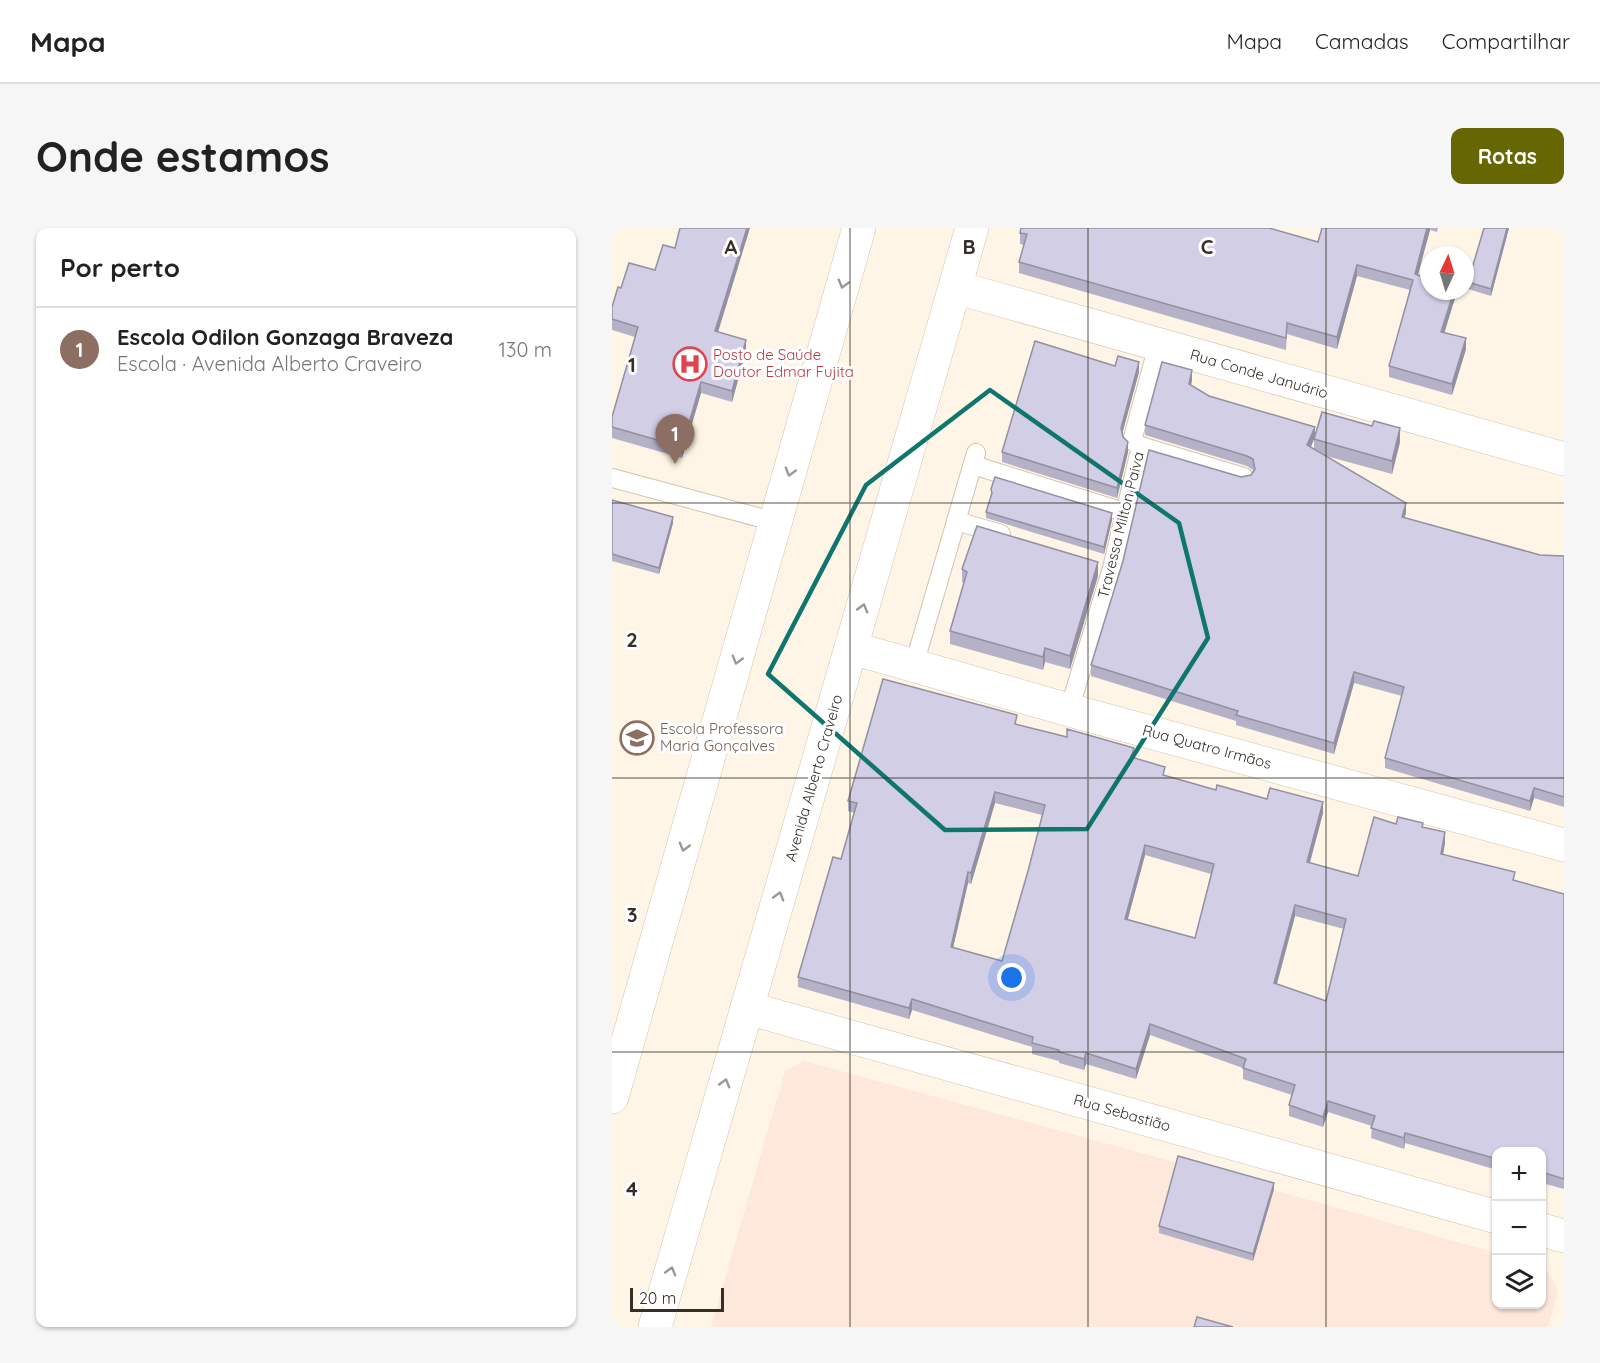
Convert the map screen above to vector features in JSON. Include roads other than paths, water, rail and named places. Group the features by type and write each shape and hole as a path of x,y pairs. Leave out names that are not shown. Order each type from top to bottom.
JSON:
{"street":[{"path":"612,1097 621,1029 776,522 859,228"},
{"name":"Avenida Alberto Craveiro","path":"655,1327 972,228"},
{"name":"Rua Conde Januário","path":"955,287 1564,459"},
{"name":"Rua Quatro Irmãos","path":"852,648 1069,710 1564,845"},
{"name":"Rua Sebastião","path":"747,1008 1492,1216"},
{"path":"1546,1231 1564,1236"}],"lane":[{"name":"Travessa Milton Paiva","path":"1069,710 1106,567 1124,512 1141,446 1132,441 1158,345"},
{"path":"1141,446 1244,477"},
{"path":"914,665 975,459 1124,512"},
{"path":"612,478 776,522"},
{"path":"956,521 1023,541"}],"place":[{"name":"Posto de Saúde Doutor Edmar Fujita","path":"690,364"},
{"name":"Escola Odilon Gonzaga Braveza","path":"675,464"},
{"name":"Escola Professora Maria Gonçalves","path":"637,738"}]}
